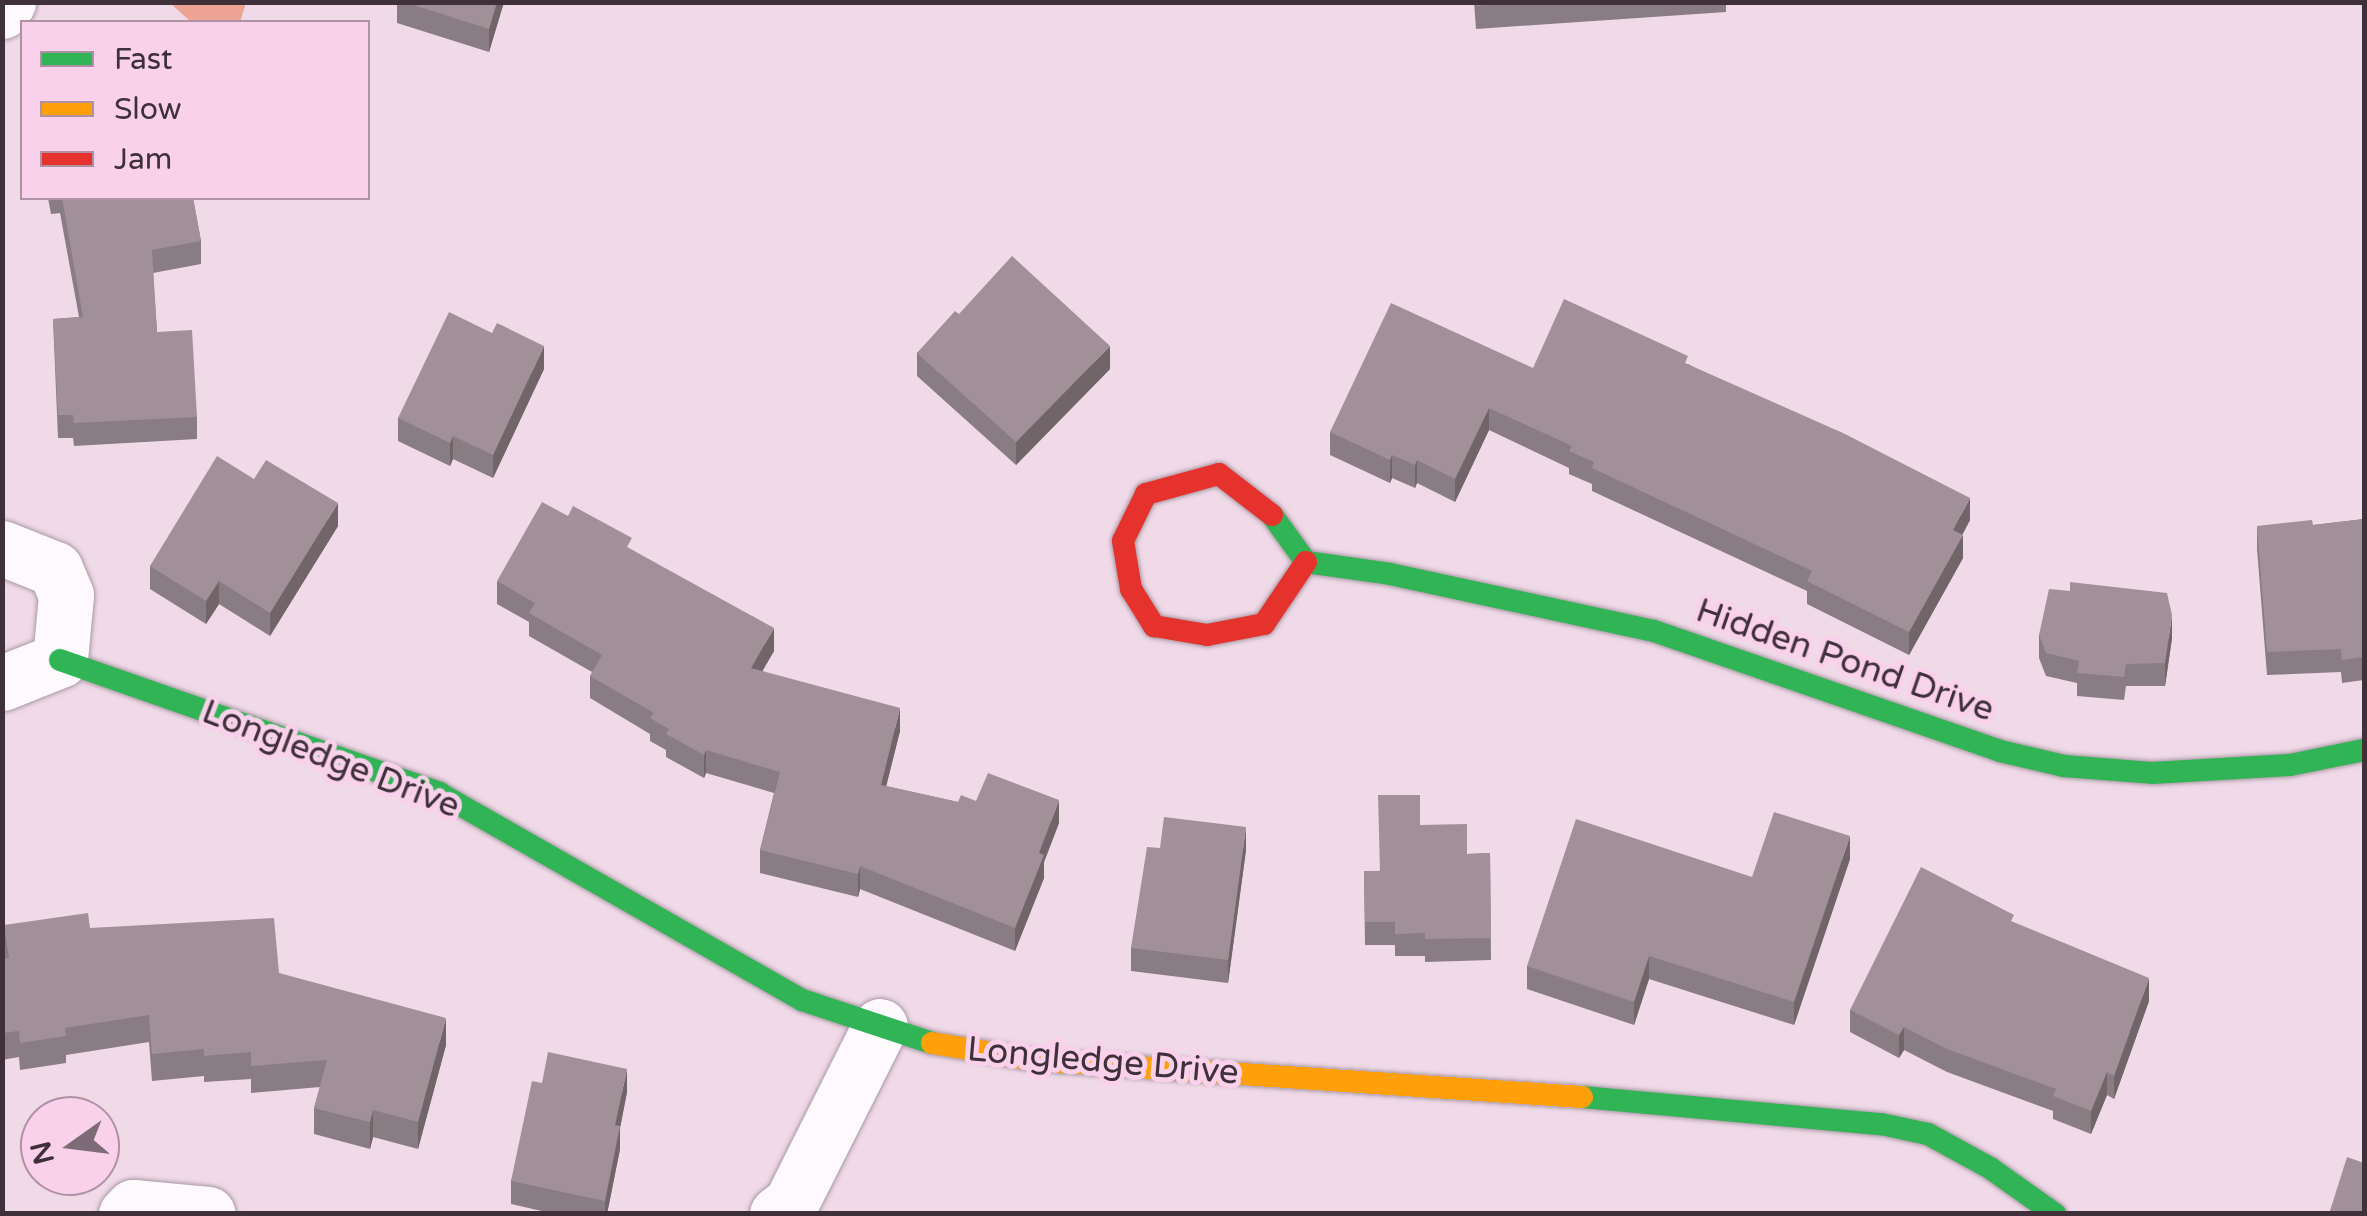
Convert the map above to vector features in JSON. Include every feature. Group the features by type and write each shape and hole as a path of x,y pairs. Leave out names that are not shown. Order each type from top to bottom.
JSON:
{"street":[{"path":"2,11 8,2"},
{"path":"1219,474 1268,510 1306,562 1264,624 1206,635 1154,626 1132,588 1123,541 1146,494 1219,474"},
{"path":"2,548 54,570 66,595 60,660 2,682"},
{"name":"Hidden Pond Drive","path":"1306,562 1390,574 1654,631 2000,750 2064,766 2152,773 2290,765 2364,750"},
{"name":"Longledge Drive","path":"60,660 439,792 802,1000 931,1043 1035,1060 1621,1100 1880,1124 1928,1134 1990,1168 2055,1214"},
{"path":"777,1214 792,1203 880,1026"},
{"path":"126,1214 133,1207 208,1214"}],"shaded area":[{"path":"170,3 246,3 241,20 189,20"}],"building":[{"path":"404,2 497,2 489,29"},
{"path":"1476,2 1526,2 1476,6"},
{"path":"62,200 193,200 201,241 152,250 157,332 192,330 197,417 74,423 73,415 58,415 53,319 83,317"},
{"path":"1012,256 1110,346 1016,442 917,353"},
{"path":"1564,299 1688,356 1685,363 1843,433 1970,498 1953,530 1963,535 1909,632 1807,581 1812,571 1592,468 1594,462 1569,451 1572,446 1489,408 1455,479 1417,460 1415,465 1392,455 1390,460 1330,432 1391,303 1533,368"},
{"path":"449,312 492,333 497,323 544,346 493,455 453,436 450,443 398,418"},
{"path":"217,456 254,479 266,460 338,503 270,613 219,581 206,601 150,566"},
{"path":"542,502 568,516 573,506 632,538 627,547 774,628 751,668 900,708 881,785 958,802 961,795 976,801 988,773 1059,800 1039,853 1044,855 1015,928 860,866 858,874 760,850 780,772 706,750 704,755 666,734 669,729 650,718 654,713 590,676 602,655 529,613 535,603 497,581"},
{"path":"2364,519 2364,657 2342,660 2341,649 2267,652 2257,526"},
{"path":"2070,582 2167,593 2172,615 2165,663 2126,664 2124,677 2077,673 2079,661 2046,653 2039,635 2049,589 2070,591"},
{"path":"1378,795 1420,795 1420,825 1467,824 1467,854 1490,853 1491,938 1425,939 1425,933 1395,934 1395,922 1365,922 1364,871 1380,871"},
{"path":"1774,812 1850,836 1794,1002 1649,956 1634,1002 1527,966 1576,819 1752,877"},
{"path":"1164,817 1246,827 1228,960 1131,948 1147,847 1160,848"},
{"path":"1921,867 2014,915 2011,921 2149,978 2114,1076 2107,1072 2091,1111 2053,1096 2056,1089 1947,1049 1904,1027 1899,1035 1850,1010"},
{"path":"88,913 90,928 274,918 279,973 446,1018 418,1122 373,1110 370,1122 314,1108 327,1060 251,1066 251,1052 204,1056 204,1049 152,1054 149,1015 65,1028 66,1036 20,1043 19,1031 2,1033 2,959 9,958 4,925"},
{"path":"548,1052 627,1069 605,1201 511,1181 532,1081 542,1083"},
{"path":"2347,1157 2364,1163 2364,1214 2329,1214"}],"traffic: fast":[{"path":"1272,515 1306,562 1390,574 1654,631 2000,751 2064,766 2152,773 2290,765 2364,750"},
{"path":"60,660 439,793 802,1000 932,1043"},
{"path":"1582,1097 1881,1124 1928,1134 1990,1168 2055,1214"}],"traffic: slow":[{"path":"932,1043 1035,1060 1582,1097"}],"traffic: jam":[{"path":"1272,515 1219,474 1146,494 1123,541 1131,589 1154,626 1207,635 1264,624 1306,562"}]}
